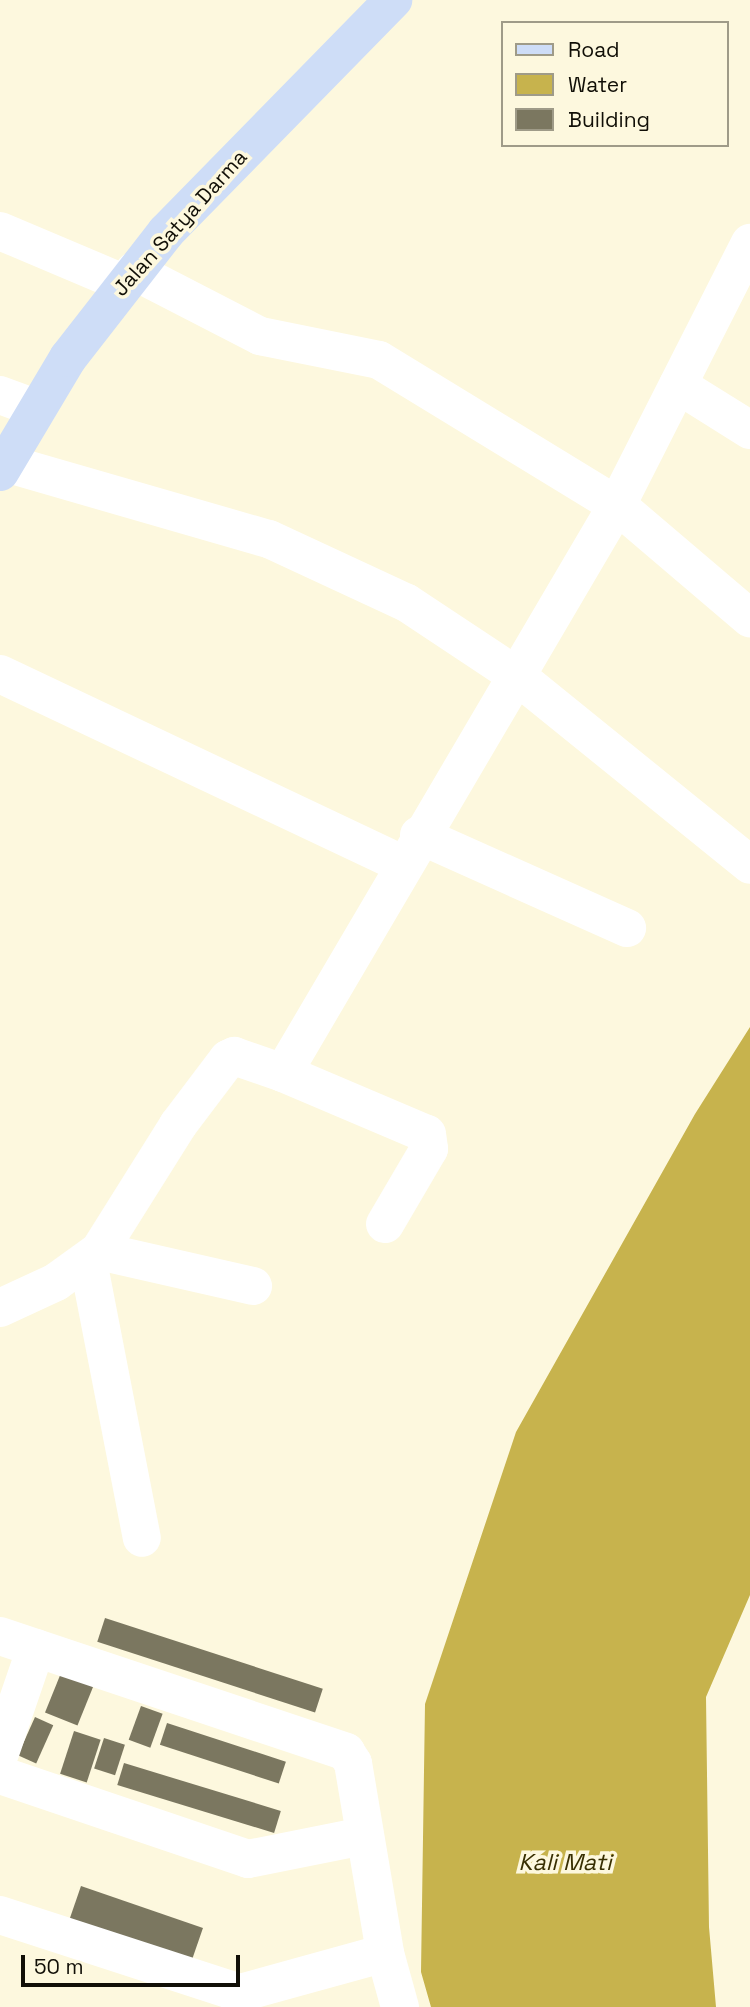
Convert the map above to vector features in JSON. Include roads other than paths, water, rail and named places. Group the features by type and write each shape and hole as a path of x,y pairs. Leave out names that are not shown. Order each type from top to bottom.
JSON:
{"main road":[{"name":"Jalan Satya Darma","path":"3,468 38,409 129,277 166,232 388,2"}],"street":[{"path":"0,231 129,277 260,336 379,360 617,505 750,618"},
{"path":"283,1073 411,850 617,505 750,243"},
{"path":"678,385 750,430"},
{"path":"0,395 38,409"},
{"path":"3,468 269,539 407,603 517,676 750,864"},
{"path":"0,674 411,850 626,928"},
{"path":"0,1308 93,1256 178,1125 228,1059 234,1056 283,1073 427,1134 429,1149 385,1224"},
{"path":"93,1256 253,1286"},
{"path":"93,1256 142,1538"},
{"path":"0,1636 346,1752 353,1763 363,1836 385,1953 400,2007"},
{"path":"0,1753 36,1648"},
{"path":"0,1775 248,1859 363,1836"},
{"path":"0,1915 240,1993 385,1953"}],"water":[{"name":"Kali Mati","path":"750,1027 750,1595 706,1697 709,1927 716,2007 431,2007 421,1972 425,1704 516,1432 695,1114"}]}
